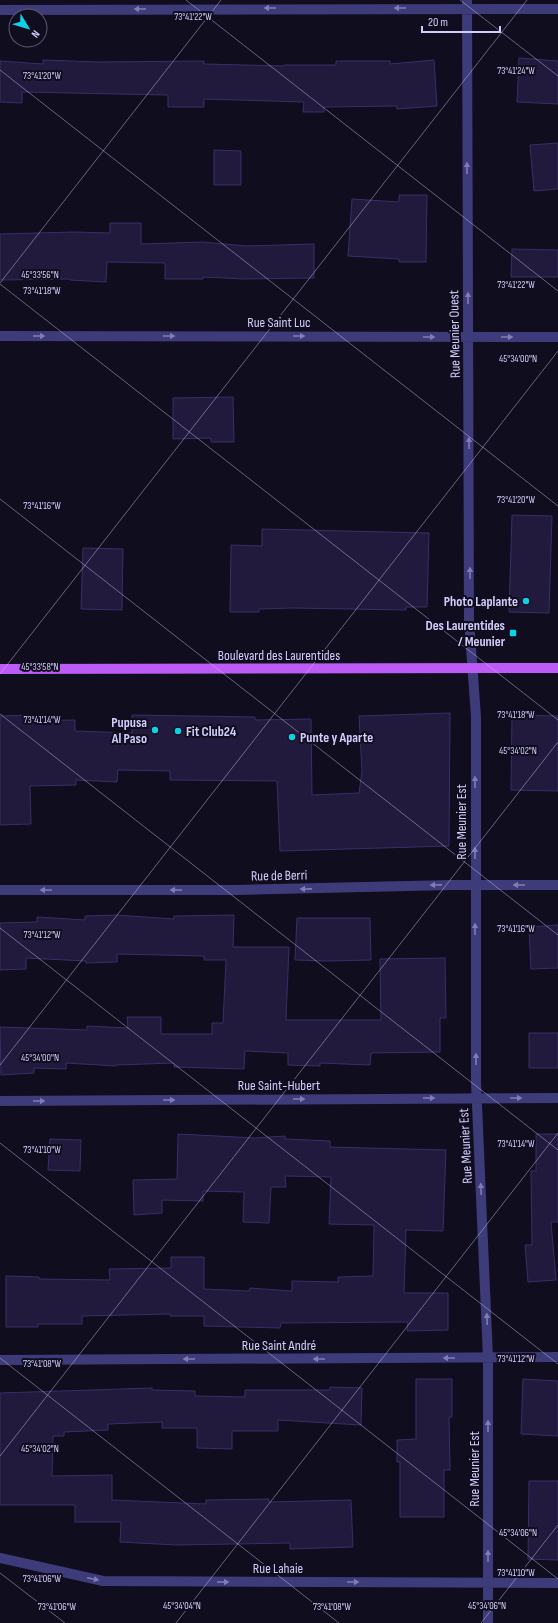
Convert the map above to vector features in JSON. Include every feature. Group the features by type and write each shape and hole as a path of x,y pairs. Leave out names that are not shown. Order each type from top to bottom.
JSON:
{"main road":[{"name":"Boulevard des Laurentides","path":"0,669 558,668"}],"street":[{"path":"0,10 467,4 558,9"},
{"name":"Rue Meunier Ouest","path":"467,4 469,620 472,668"},
{"name":"Rue Saint Luc","path":"0,336 558,337"},
{"name":"Rue Meunier Est","path":"472,668 476,717 475,885 477,1098 488,1358 488,1623"},
{"name":"Rue de Berri","path":"0,890 236,890 475,885 558,885"},
{"name":"Rue Saint-Hubert","path":"0,1101 558,1098"},
{"name":"Rue Saint André","path":"0,1360 558,1357"},
{"name":"Rue Lahaie","path":"0,1558 103,1581 558,1583"}],"building":[{"path":"519,58 558,61 558,104 517,102"},
{"path":"43,60 98,62 204,61 204,64 284,66 336,65 336,61 390,61 390,64 434,60 437,106 397,109 397,106 324,107 324,112 303,112 304,102 204,99 204,107 168,107 168,95 22,92 22,103 0,102 0,61 43,64"},
{"path":"558,143 558,189 534,191 530,145"},
{"path":"214,150 241,151 241,185 214,185"},
{"path":"399,195 427,195 426,262 399,262 399,259 348,256 352,199 399,202"},
{"path":"110,223 141,223 141,244 203,242 246,246 314,244 314,278 245,279 203,277 203,279 165,279 165,263 107,262 106,282 70,279 0,280 0,234 74,232 110,233"},
{"path":"512,249 558,250 558,277 511,277"},
{"path":"233,397 234,442 211,442 211,438 173,439 173,398"},
{"path":"512,515 552,516 549,613 509,612"},
{"path":"262,529 429,533 427,607 406,607 406,610 293,608 259,609 259,612 230,612 231,545 262,546"},
{"path":"83,548 123,549 122,610 81,609"},
{"path":"450,713 449,846 280,851 277,781 170,780 170,771 118,770 117,782 76,780 76,785 30,786 31,824 0,825 0,716 28,715 28,721 75,720 75,731 132,733 132,715 255,717 255,720 311,719 312,795 359,793 362,771 359,716"},
{"path":"512,715 558,716 558,791 511,790"},
{"path":"116,915 174,919 174,916 234,915 233,947 289,947 286,1020 381,1020 380,959 445,958 446,1018 440,1018 440,1052 371,1053 370,1065 320,1063 320,1066 288,1065 288,1053 245,1051 244,1069 174,1067 174,1063 116,1066 66,1063 66,1069 34,1068 34,1073 1,1075 0,1027 87,1030 87,1026 128,1028 127,1017 161,1017 161,1034 212,1034 212,1023 223,1023 226,960 204,960 204,956 117,954 117,962 86,963 86,961 26,958 26,969 0,970 0,923 37,922 37,917 85,920 85,916"},
{"path":"297,918 370,918 371,960 295,960"},
{"path":"558,925 558,968 531,969 529,927"},
{"path":"529,1033 558,1033 558,1068 529,1068"},
{"path":"178,1134 255,1138 285,1136 285,1139 330,1141 330,1147 446,1150 443,1231 406,1230 404,1293 448,1293 448,1330 407,1331 408,1322 281,1323 280,1328 204,1326 204,1316 170,1316 170,1314 82,1316 82,1324 38,1324 38,1327 6,1327 6,1276 39,1277 39,1279 110,1280 109,1269 171,1268 171,1257 204,1257 204,1289 249,1291 250,1288 292,1291 292,1281 338,1282 338,1277 373,1276 374,1225 329,1224 331,1177 285,1176 286,1187 271,1187 269,1223 243,1222 244,1192 203,1191 203,1201 162,1200 162,1213 134,1215 133,1180 177,1179"},
{"path":"536,1134 558,1134 558,1222 551,1222 556,1280 528,1282 525,1245 532,1245 531,1171 536,1171"},
{"path":"50,1139 81,1140 80,1171 48,1170"},
{"path":"416,1379 452,1379 452,1417 449,1417 450,1470 444,1470 444,1517 400,1517 400,1462 397,1462 397,1440 416,1439"},
{"path":"523,1379 558,1381 558,1436 521,1434"},
{"path":"330,1387 362,1388 361,1425 278,1420 278,1431 232,1431 232,1449 197,1448 197,1428 162,1428 162,1422 108,1424 108,1430 64,1432 64,1436 53,1436 52,1476 112,1475 112,1500 206,1504 206,1500 269,1499 269,1502 351,1500 353,1547 290,1549 290,1543 176,1545 120,1542 121,1522 75,1522 75,1505 0,1505 0,1393 152,1388 152,1390 195,1391 195,1396 245,1397 245,1390 330,1390"},
{"path":"529,1481 558,1481 558,1560 528,1559"}],"place":[{"name":"Photo Laplante","path":"526,601"},
{"name":"Des Laurentides / Meunier","path":"513,633"},
{"name":"Pupusa Al Paso","path":"155,730"},
{"name":"Fit Club24","path":"178,731"},
{"name":"Punte y Aparte","path":"292,737"}]}
